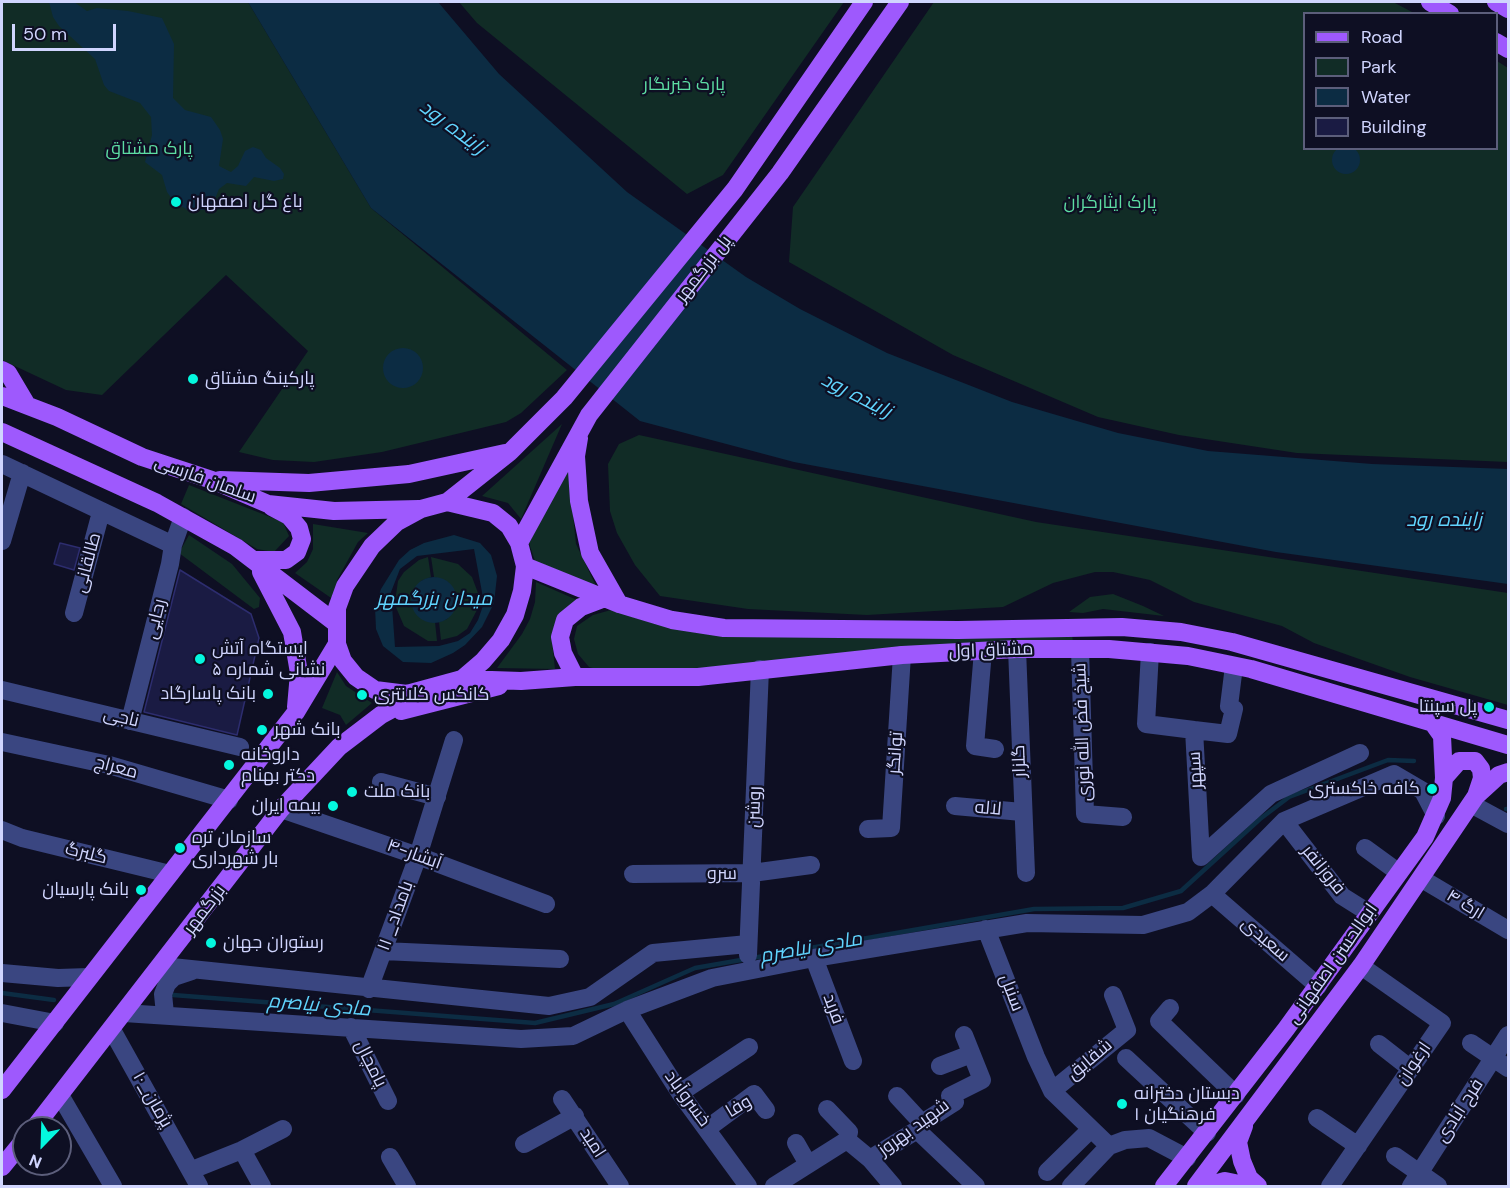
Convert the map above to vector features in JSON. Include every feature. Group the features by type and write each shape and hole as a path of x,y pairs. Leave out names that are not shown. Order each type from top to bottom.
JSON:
{"main road":[{"name":"پل بزرگمهر","path":"447,502 510,452 564,398 735,189 864,2"},
{"name":"پل بزرگمهر","path":"519,543 585,422 757,202 900,2"},
{"path":"1430,2 1447,12"},
{"path":"1496,2 1509,9"},
{"path":"2,370 8,373 27,405"},
{"name":"سلمان فارسی","path":"2,396 142,457 212,480 268,504 334,511 421,509"},
{"path":"575,677 562,652 560,637 565,620 581,607 610,601 590,553 579,501 576,456 585,422"},
{"name":"سلمان فارسی","path":"2,432 183,517 254,560 337,624"},
{"path":"212,480 309,483 409,474 510,452"},
{"path":"447,502 493,513 509,526 519,543 525,566 522,591 510,626 483,661 462,679 407,694 375,690 356,677 343,661 337,644 337,624 338,608 345,586 377,540 398,522 421,509 447,502"},
{"path":"254,560 286,560 297,552 302,539 300,528 289,516 268,504"},
{"path":"254,560 275,594 292,632 299,673 296,712"},
{"name":"مشتاق اول","path":"525,566 610,601 672,620 724,628 958,630 1112,627 1181,632 1232,642 1509,720"},
{"path":"2,1090 296,712 337,644"},
{"name":"مشتاق اول","path":"462,679 521,681 575,677 698,677 902,655 1017,649 1150,652 1188,656 1234,666 1509,745"},
{"path":"381,716 521,681"},
{"name":"بزرگمهر","path":"43,1116 162,966 281,809 339,747 381,716 424,691"},
{"name":"ابوالحسن اصفهانی","path":"1164,1186 1318,986 1425,837 1436,816 1444,778 1442,736 1432,722"},
{"path":"1444,778 1459,761 1474,761 1481,769 1482,778 1474,800"},
{"name":"ابوالحسن اصفهانی","path":"1196,1186 1361,966 1474,800 1499,775 1509,772"},
{"path":"1247,1118 1238,1142 1249,1178 1258,1186"},
{"path":"2,1167 12,1155"},
{"path":"1208,1186 1225,1181 1249,1186"}],"street":[{"path":"2,464 173,545"},
{"path":"2,541 5,517 22,473"},
{"name":"طالقانی","path":"74,613 101,512"},
{"name":"رجایی","path":"130,721 171,564 173,545 183,517"},
{"name":"گلزار","path":"1017,649 1026,873"},
{"name":"شیخ فض الله نوری","path":"1080,649 1085,814 1123,817"},
{"path":"983,651 975,746 994,749"},
{"name":"سپهر","path":"1150,652 1146,724 1194,730 1201,857 1270,794 1360,753"},
{"name":"توانگر","path":"868,829 891,828 902,655"},
{"path":"1194,730 1228,734 1234,709 1229,706 1234,666"},
{"name":"روشن","path":"748,972 760,669"},
{"name":"ناجی","path":"2,690 240,747"},
{"name":"۱۱ _بامداد","path":"369,989 418,856 454,740"},
{"name":"معراج","path":"2,742 109,765 229,800"},
{"path":"124,1013 531,1039 573,1036 627,1010 712,978 814,958 1027,923 1143,924 1188,912 1212,894 1284,821 1394,774 1423,791 1436,816"},
{"path":"381,782 436,797"},
{"path":"1474,800 1509,824"},
{"name":"لاله","path":"955,806 1022,813"},
{"name":"۴-آبشار","path":"281,809 418,856 546,904"},
{"name":"فروزانفر","path":"1284,821 1342,896 1369,913"},
{"name":"گلبرگ","path":"2,831 22,838 170,874"},
{"path":"1365,848 1398,872"},
{"name":"سرو","path":"633,874 752,873 811,865"},
{"name":"ارگ ۴","path":"1422,879 1509,930"},
{"name":"سعیدی","path":"1212,894 1318,986"},
{"name":"سنبل","path":"986,929 1036,1057 1052,1091"},
{"path":"162,966 549,1006 590,997 653,953 748,944"},
{"path":"383,951 560,959"},
{"name":"فرید","path":"814,958 852,1061"},
{"name":"ارغوان","path":"1330,1186 1442,1023 1361,966"},
{"path":"165,1014 162,1004 167,984 183,972 194,970"},
{"path":"2,973 58,978 89,977"},
{"name":"شقایق","path":"1052,1091 1127,1030 1113,995"},
{"path":"1170,1008 1159,1021 1236,1095"},
{"name":"خسروآباد","path":"627,1010 681,1093 748,1186"},
{"path":"2,1013 55,1023"},
{"name":"پامچال","path":"351,1027 388,1101"},
{"name":"۱۰_پژمان","path":"112,1030 196,1178"},
{"path":"940,1066 971,1054 964,1035"},
{"name":"فرح آبادی","path":"1415,1180 1501,1064 1509,1035"},
{"path":"1471,1043 1501,1064"},
{"path":"1379,1044 1411,1069"},
{"path":"681,1093 749,1047"},
{"name":"شهید بهروز","path":"870,1159 955,1102 950,1096 982,1080 971,1054"},
{"path":"1126,1058 1207,1133"},
{"path":"1052,1091 1108,1146"},
{"name":"وفا","path":"708,1128 754,1094 766,1110"},
{"path":"60,1095 113,1186"},
{"path":"897,1096 920,1126 976,1186"},
{"name":"امید","path":"562,1099 620,1186"},
{"path":"774,1186 847,1140 849,1132 827,1109"},
{"path":"524,1144 575,1116"},
{"path":"1317,1118 1358,1146"},
{"path":"196,1178 283,1128"},
{"path":"1047,1172 1091,1129"},
{"path":"1071,1186 1108,1146 1125,1140 1149,1138 1187,1158"},
{"path":"847,1140 870,1159 888,1185"},
{"path":"796,1143 808,1164"},
{"path":"242,1150 262,1186"},
{"path":"1395,1156 1415,1180 1438,1186"},
{"path":"390,1157 401,1184"}],"green space":[{"name":"پارک مشتاق","path":"2,2 248,2 371,208 567,370 521,413 506,422 382,452 314,462 273,460 239,452 308,351 226,275 102,395 66,390 2,360"},
{"name":"پارک خبرنگار","path":"459,2 844,2 723,175 687,194 477,23"},
{"name":"پارک ایثارگران","path":"934,2 1393,2 1412,12 1303,12 1303,150 1498,150 1498,62 1508,68 1508,462 1297,453 1179,435 1098,417 953,355 789,262 793,207"},
{"path":"562,424 521,519 508,503 482,496"},
{"path":"639,435 1036,522 1508,593 1508,705 1410,677 1314,643 1282,626 1194,602 1150,580 1113,572 1095,572 1053,583 1003,607 867,615 748,609 660,596 635,565 617,533 610,511 608,464 619,444"},
{"path":"568,467 576,544 596,586 535,561 529,543"},
{"path":"189,485 283,522 289,536 274,552 257,549 181,504"},
{"path":"313,524 368,533 358,542 337,580 334,600 295,573 307,562 313,549"},
{"path":"189,535 232,564 260,598 259,607 254,609 179,553"},
{"path":"428,557 431,577 421,581 411,601 395,602 398,581 404,572 419,560"},
{"path":"431,557 458,564 472,577 478,593 456,595 448,582 434,577"},
{"path":"536,582 577,600 552,641 555,669 497,668 530,619 535,602"},
{"path":"1113,594 1164,616 1103,609 1083,613 1069,612 1090,597"},
{"path":"478,597 477,610 467,629 457,636 441,640 439,622 447,619 457,600"},
{"path":"412,604 420,617 435,622 437,641 428,641 404,626 395,605"},
{"path":"611,610 658,625 699,633 745,637 1072,633 1073,643 723,667 604,671 589,667 578,654 574,639 577,626 593,615"},
{"path":"337,672 346,686 372,703 346,725 340,715 322,708"}],"water":[{"path":"49,2 74,2 87,11 97,8 162,18 174,44 173,98 185,110 211,117 220,130 223,139 219,166 231,172 238,166 245,151 253,147 261,150 266,158 280,168 284,174 283,179 274,181 254,177 246,186 227,183 219,189 211,209 190,211 175,203 167,192 162,175 145,162 152,135 151,117 140,103 109,91 104,85 95,59 59,26 53,17"},
{"name":"زاینده رود","path":"248,2 438,2 499,74 627,192 746,277 800,309 887,353 1012,402 1118,433 1208,451 1372,464 1508,469 1508,584 1276,552 794,462 640,421 371,208"},
{"path":"1336,150 1356,150 1359,154 1359,166 1352,173 1340,173 1333,166 1333,154"},
{"path":"403,348 417,354 423,368 417,382 403,388 389,382 383,368 389,354"},
{"path":"454,535 480,543 491,555 497,576 494,603 482,627 465,645 453,653 431,663 403,662 383,646 376,629 375,607 381,589 399,560 410,550 424,543","holes":["474,549 484,603 470,633 458,641 439,646 395,647 391,592 400,569 417,556"]},
{"name":"میدان بزرگمهر","path":"434,577 450,584 457,600 450,616 434,623 418,616 411,600 418,584"}],"building":[{"path":"60,543 80,548 74,570 54,564"},
{"name":"ایستگاه آتش نشانی شماره ۵","path":"180,570 251,614 259,638 237,735 144,712"}],"waterway":[{"name":"مادی نیاصرم","path":"173,995 535,1023 614,1004 695,968 1034,909 1123,908 1181,891 1260,819 1289,797 1388,760 1414,761"},
{"name":"مادی نیاصرم","path":"2,993 54,1000"}],"place":[{"name":"باغ گل اصفهان","path":"176,202"},
{"name":"پارکینگ مشتاق","path":"193,379"},
{"name":"ایستگاه آتش نشانی شماره ۵","path":"200,659"},
{"name":"بانک پاسارگاد","path":"268,694"},
{"name":"کانکس کلانتری","path":"362,695"},
{"name":"پل سپنتا","path":"1489,707"},
{"name":"بانک شهر","path":"262,730"},
{"name":"داروخانه دکتر بهنام","path":"229,765"},
{"name":"کافه خاکستری","path":"1432,789"},
{"name":"بانک ملت","path":"352,792"},
{"name":"بیمه ایران","path":"333,806"},
{"name":"سازمان تره بار شهرداری","path":"180,848"},
{"name":"بانک پارسیان","path":"141,890"},
{"name":"رستوران جهان","path":"211,943"},
{"name":"دبستان دخترانه فرهنگیان ۱","path":"1122,1104"}]}
